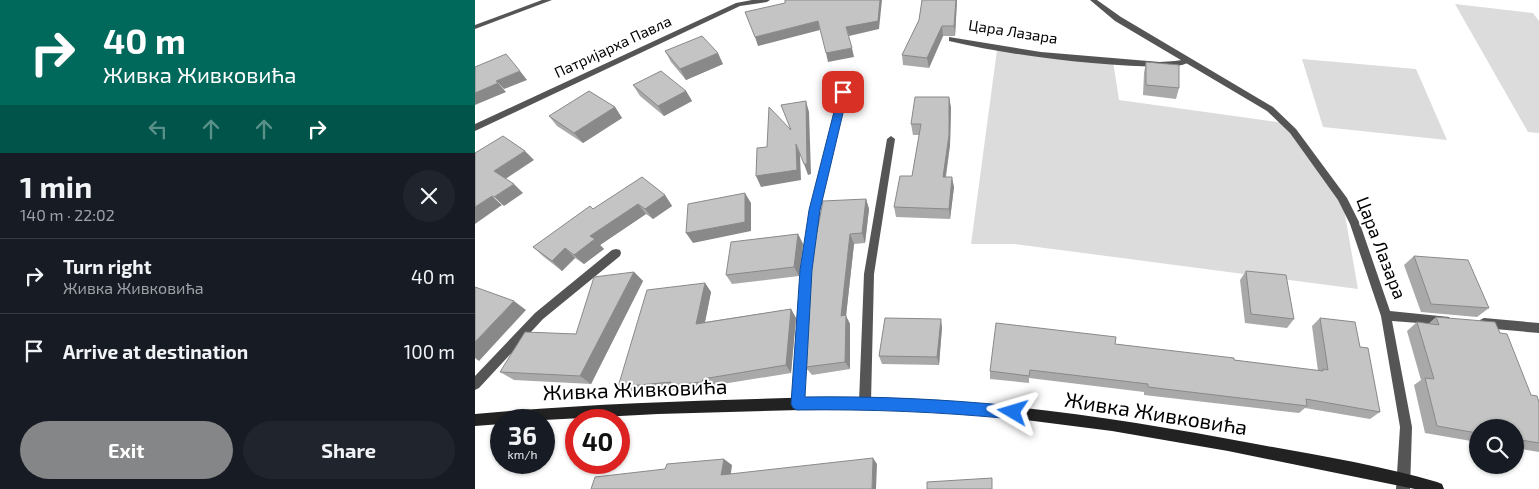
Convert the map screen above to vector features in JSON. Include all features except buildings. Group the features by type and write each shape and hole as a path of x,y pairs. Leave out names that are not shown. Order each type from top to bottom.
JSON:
{"street":[{"path":"475,27 549,0"},
{"name":"Патријарха Павла","path":"475,128 738,4 767,0"},
{"name":"Цара Лазара","path":"1093,0 1118,19 1270,109 1293,131 1331,181 1355,224 1386,316 1406,427 1403,484"},
{"name":"Цара Лазара","path":"952,39 997,50 1104,60 1172,64 1189,61"},
{"path":"797,404 806,270 815,210 843,92"},
{"path":"865,402 869,274 891,138"},
{"path":"475,384 539,316 616,253"},
{"path":"1386,316 1452,321"},
{"path":"1471,322 1539,328"},
{"name":"Живка Живковића","path":"475,420 561,412 797,404 865,402 934,405 994,410 1163,432 1403,484 1437,489"}],"shaded area":[{"path":"1455,4 1533,13 1539,21 1539,133 1528,132"},
{"path":"997,50 1113,61 1119,100 1285,123 1342,198 1358,289 1015,244 971,244"},
{"path":"1302,59 1416,69 1447,140 1323,127"}],"route":[{"path":"843,92 815,210 806,270 797,404 865,402 934,405 1013,412"}]}
